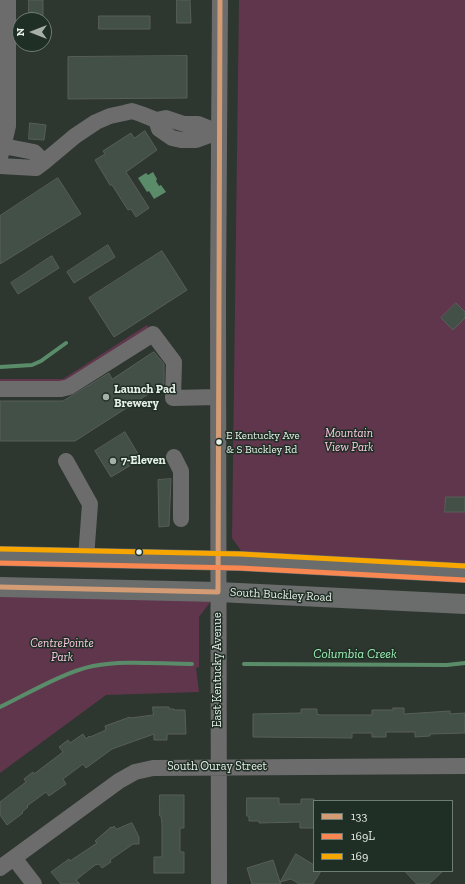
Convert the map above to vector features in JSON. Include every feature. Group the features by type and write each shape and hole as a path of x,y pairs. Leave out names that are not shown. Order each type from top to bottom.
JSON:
{"main road":[{"path":"0,556 218,561 465,573"},
{"name":"South Buckley Road","path":"0,587 218,592 465,604"}],"street":[{"path":"8,0 8,126 2,152 34,152 44,162"},
{"name":"East Kentucky Avenue","path":"219,884 218,132 220,0"},
{"path":"0,166 36,168 96,122 110,116 132,111 156,120 166,118 184,124 198,124 218,132"},
{"path":"0,389 61,389 69,387 153,334 174,362 173,398 218,397"},
{"path":"174,458 181,471 181,519"},
{"path":"66,461 90,504 86,558"},
{"name":"South Ouray Street","path":"0,868 119,781 135,772 153,768 219,766 465,766"},
{"path":"14,858 34,884"}],"green space":[{"name":"Mountain View Park","path":"239,0 465,0 465,563 242,552 232,538"},
{"path":"147,325 153,334 69,387 0,389 0,379 63,379"},
{"name":"CentrePointe Park","path":"0,587 218,592 199,617 199,667 196,668 199,692 106,695 0,773"}],"shaded area":[{"path":"153,172 159,186 161,185 166,192 154,199 149,191 147,192 138,178 146,173 148,175"}],"building":[{"path":"29,0 43,0 43,12 29,12"},
{"path":"177,0 190,0 191,23 177,23"},
{"path":"99,16 150,16 150,29 99,29"},
{"path":"187,56 187,98 68,99 68,57"},
{"path":"30,123 46,125 44,140 29,139"},
{"path":"145,131 157,150 126,172 149,208 136,217 131,209 128,210 112,185 110,185 95,160 105,154 103,151 131,133 134,138"},
{"path":"58,178 81,214 0,264 0,216"},
{"path":"108,245 115,257 74,283 67,272"},
{"path":"162,251 187,290 114,337 89,298"},
{"path":"52,256 59,268 18,294 11,283"},
{"path":"456,303 465,312 465,318 453,330 441,318"},
{"name":"Launch Pad Brewery","path":"154,352 164,364 164,384 75,441 0,441 0,401 63,401 109,373 112,379"},
{"path":"125,432 141,459 111,477 95,451"},
{"path":"171,479 169,526 159,527 158,480"},
{"path":"446,497 465,497 465,512 445,512"},
{"path":"153,707 169,707 169,709 174,710 185,710 186,734 167,734 167,740 154,740 154,734 112,749 86,768 83,764 63,779 66,784 49,796 46,792 27,806 28,807 22,812 23,813 7,825 0,815 0,802 26,782 24,779 33,772 34,774 63,752 59,747 68,740 70,743 83,734 86,739 89,736 90,737 106,730 105,726 130,717 153,715"},
{"path":"393,708 404,708 404,714 450,711 450,714 465,713 465,733 430,734 430,736 415,737 415,732 386,732 386,737 372,737 372,733 352,733 352,738 253,737 253,714 301,713 301,709 317,709 317,714 320,715 372,715 372,710 393,710"},
{"path":"160,795 184,795 184,828 180,828 180,852 184,852 184,873 154,873 154,857 162,857"},
{"path":"247,798 279,798 279,804 301,804 301,799 314,799 313,828 300,828 300,822 259,823 259,821 249,821 249,816 247,816"},
{"path":"132,823 139,837 139,844 133,844 110,860 111,862 102,868 99,864 95,865 76,880 80,884 61,884 51,872 69,859 70,861 97,843 95,841 111,827 112,828 114,826 116,829"},
{"path":"296,854 313,864 313,872 320,872 313,884 299,884 291,879 280,882"},
{"path":"273,860 281,884 252,884 247,868"},
{"path":"406,872 442,872 429,884 417,884"}],"waterway":[{"path":"0,367 32,365 41,361 66,343"},
{"name":"Columbia Creek","path":"0,707 58,678 93,666 117,663 192,664"},
{"name":"Columbia Creek","path":"244,664 447,665 465,663"}],"transit line":[{"name":"133","path":"0,587 218,592 220,0"},
{"name":"169","path":"0,549 240,554 465,566"},
{"name":"169L","path":"0,563 240,568 465,580"}],"place":[{"name":"Launch Pad Brewery","path":"106,397"},
{"name":"E Kentucky Ave & S Buckley Rd","path":"219,442"},
{"name":"7-Eleven","path":"113,461"}]}
